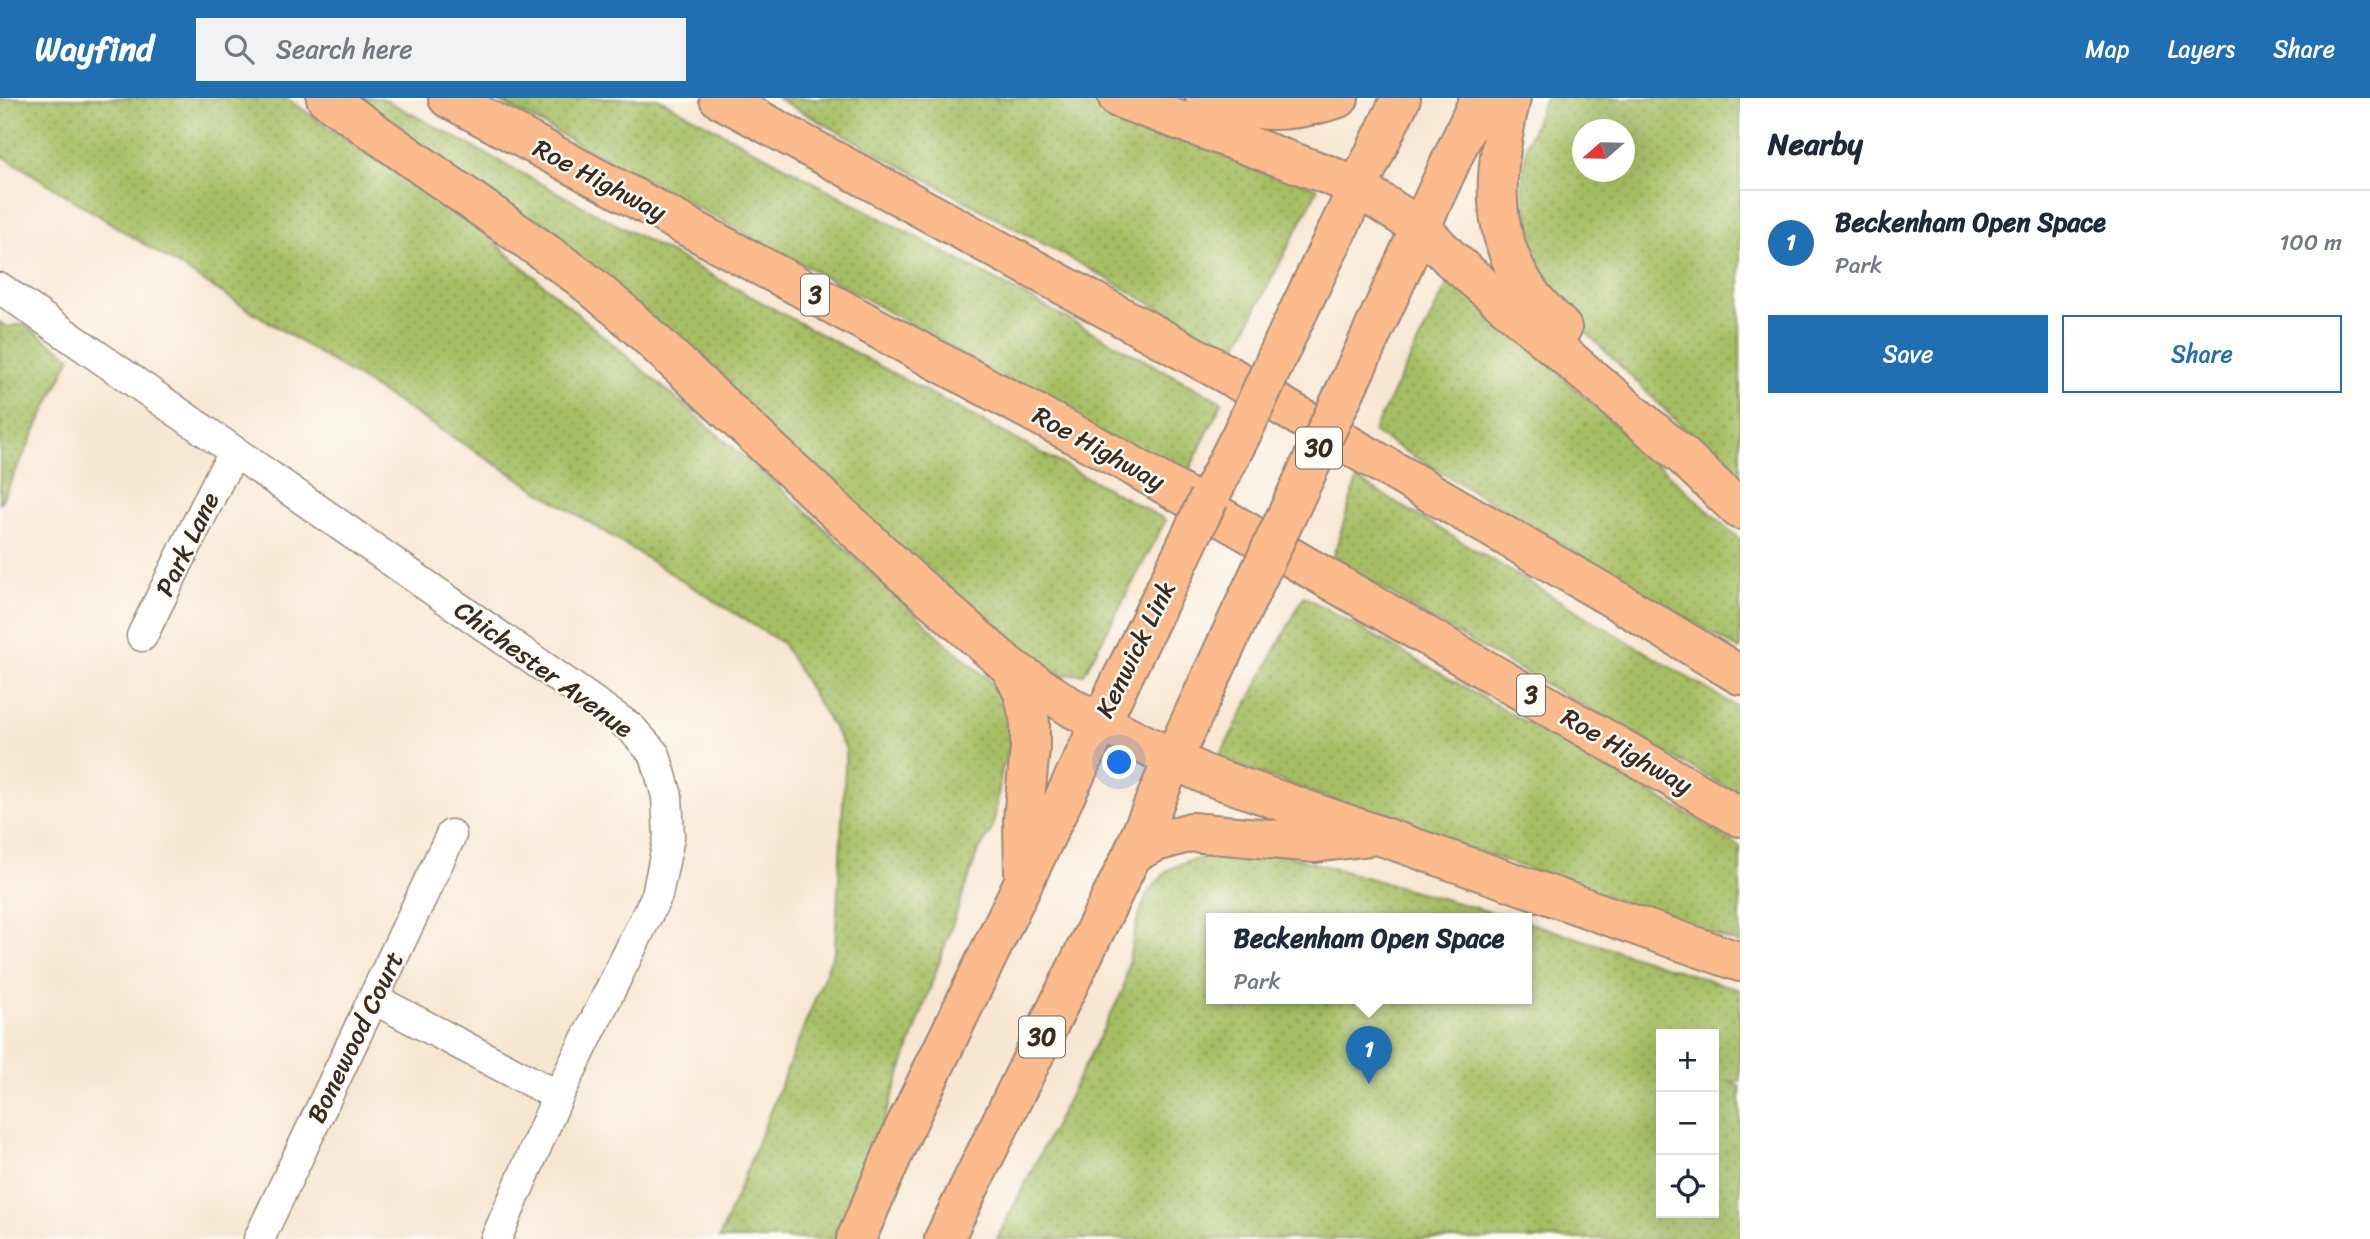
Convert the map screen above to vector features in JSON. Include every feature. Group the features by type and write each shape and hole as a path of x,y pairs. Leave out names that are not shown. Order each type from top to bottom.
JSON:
{"highway":[{"path":"326,98 580,277 621,311 905,575 1010,667 1074,709 1173,760 1214,777 1740,962"},
{"name":"Roe Highway","path":"448,98 1126,462 1740,817"},
{"path":"719,98 1235,379 1740,675"},
{"path":"1118,98 1314,168 1358,188 1421,228 1451,259 1683,456"},
{"path":"1205,98 1244,109 1280,112 1315,106 1339,98"},
{"name":"Kenwick Link","path":"856,1239 909,1119 1401,98"},
{"name":"30","path":"944,1239 1133,853 1173,760 1480,98"},
{"path":"1511,98 1500,144 1496,190 1500,223 1507,250 1518,275 1533,298 1683,456 1740,510"},
{"path":"1010,667 1023,692 1030,722 1023,820 1024,879"},
{"path":"1133,853 1156,842 1191,832 1315,843 1380,835"}],"street":[{"name":"Chichester Avenue","path":"0,288 631,728 655,755 667,796 669,837 657,895 558,1096 496,1239"},
{"name":"Park Lane","path":"142,636 220,477 235,453"},
{"name":"Bonewood Court","path":"259,1239 451,835"},
{"path":"374,999 558,1096"}],"green space":[{"path":"0,98 286,98 486,235 803,508 988,679 1010,705 1017,731 1002,770 993,828 977,854 856,1200 837,1239 719,1239 835,949 846,749 782,643 0,154"},
{"path":"344,98 382,98 1166,520 1084,674 1061,675 1025,660"},
{"path":"493,98 658,98 1222,402 1184,481 852,291"},
{"path":"777,98 1081,98 1172,127 1318,189 1234,352 1108,279"},
{"path":"1545,98 1740,98 1740,484 1568,314 1542,280 1517,230 1530,225 1522,186 1527,143"},
{"path":"1447,285 1464,286 1740,540 1740,650 1373,432"},
{"path":"0,322 7,327 23,324 71,357 0,504"},
{"path":"1357,479 1740,709 1740,795 1422,614 1333,557"},
{"path":"1304,596 1690,815 1740,847 1740,944 1218,759"},
{"path":"1220,854 1282,854 1494,913 1206,913 1206,1004 1532,1004 1532,924 1740,990 1740,1082 1728,1081 1740,1087 1740,1239 997,1239 1123,990 1136,925 1146,895 1168,870 1187,861"}],"place":[{"name":"Beckenham Open Space","path":"1369,1084"}]}
